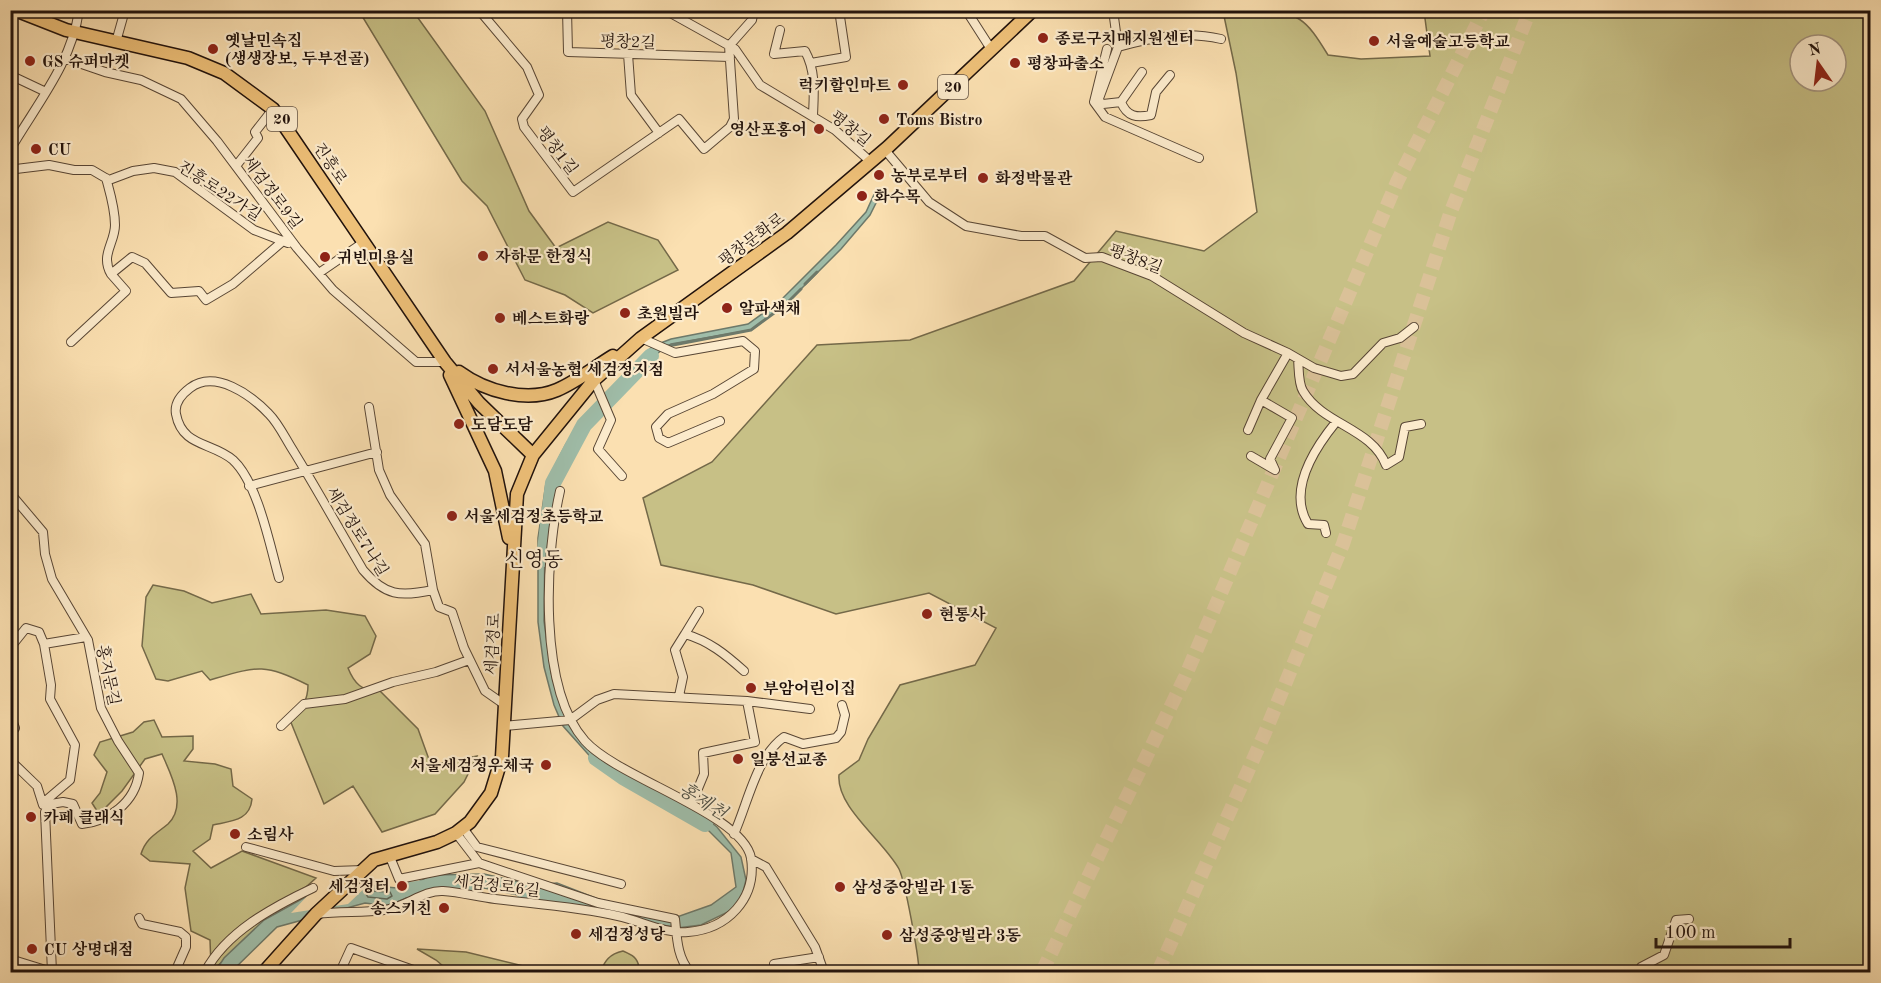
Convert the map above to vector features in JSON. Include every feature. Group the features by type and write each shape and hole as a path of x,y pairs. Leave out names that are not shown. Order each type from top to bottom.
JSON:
{"main road":[{"name":"진흥로","path":"15,10 76,33 188,58 231,77 273,109 445,362 479,403 533,454"},
{"name":"평창문화로","path":"533,454 594,381 639,339 787,233 885,150 1033,10"},
{"path":"445,362 475,383 484,386 508,393 547,393 559,389 639,339"},
{"path":"445,362 495,471 513,562"},
{"name":"세검정로","path":"264,972 319,911 374,860 390,857 460,830 485,803 496,782 502,757 517,494 521,478 533,454"}],"street":[{"path":"10,150 64,58 76,33 79,10"},
{"path":"116,42 125,10"},
{"name":"평창1길","path":"479,10 527,67 539,95 522,119 524,128 573,192 679,119 704,149 730,127 734,119 729,46"},
{"name":"평창2길","path":"567,10 568,52 730,57"},
{"name":"평창길","path":"665,10 735,49 760,85 813,115 853,143 871,162"},
{"path":"729,46 752,20 754,10"},
{"path":"780,30 774,54 805,51 811,63 846,57 839,10"},
{"path":"1113,10 1118,46 1098,101 1103,104 1121,102 1142,72"},
{"path":"969,12 991,49"},
{"path":"1118,46 1171,35 1200,34 1221,39"},
{"path":"1107,49 1094,102 1099,111 1105,117 1198,158"},
{"path":"628,54 631,95 659,133"},
{"name":"세검정로9길","path":"64,58 105,72 141,80 181,99 333,290 416,362 445,362"},
{"name":"평창길","path":"811,63 815,87 813,115"},
{"path":"10,75 46,92"},
{"path":"1121,102 1129,114 1138,118 1151,114 1156,92 1170,75"},
{"path":"236,166 258,138 255,132 273,109"},
{"name":"평창8길","path":"885,150 929,202 966,226 1021,236 1045,236 1085,258 1102,257 1152,276 1244,333 1288,352 1314,368 1341,376 1353,374 1383,343 1400,338 1414,327"},
{"path":"10,167 16,169 49,165 74,170 92,170 106,178 114,208 115,228 109,243 106,267 126,291 72,342"},
{"name":"진흥로22가길","path":"106,178 109,180 133,171 154,168 175,172 254,230 295,245"},
{"path":"111,274 132,257 145,263 171,292 199,291 206,300 233,284 283,241"},
{"path":"319,273 364,242"},
{"path":"639,339 675,353 743,341 755,351 754,369 713,394 668,414 657,427 659,438 668,443 720,421"},
{"path":"1248,430 1261,400 1288,352"},
{"path":"1298,358 1301,389 1336,422 1371,442 1386,465 1399,457 1405,427 1421,424"},
{"name":"세검정로7나길","path":"279,578 249,486 234,462 220,452 191,440 180,428 175,411 181,395 195,384 212,380 230,384 269,414 363,570 378,588 415,594 433,590"},
{"path":"594,381 611,420 598,449 622,476"},
{"path":"1251,456 1275,470 1270,459 1292,418 1261,400"},
{"path":"369,407 380,471 390,495 425,544 433,590 439,607 452,612 469,660 485,691 505,705"},
{"path":"1326,533 1323,525 1308,524 1303,516 1300,485 1322,439 1336,422"},
{"path":"249,486 378,452"},
{"path":"560,491 548,621 554,672 570,720 585,741 600,755 621,768 692,803 734,834 751,858 766,867 819,957 824,972"},
{"name":"홍지문길","path":"10,493 43,532 45,554 52,579 86,637 101,708 118,741 139,773 138,780 119,810 96,822 82,824 73,804 63,802 51,804 45,812"},
{"path":"679,696 683,677 675,650 699,611"},
{"path":"10,648 26,628 39,632 44,644 51,685 50,699 75,746 70,780 43,802"},
{"path":"685,634 702,639 719,648 744,671"},
{"path":"44,644 86,637"},
{"path":"281,726 304,704 345,699 393,681 436,672 469,660"},
{"path":"504,726 570,720 597,700 614,694 747,701 810,709"},
{"path":"692,803 704,774 703,753 755,742 747,701"},
{"path":"734,834 765,758 774,744 784,737 803,744 836,738 842,732 844,715 842,705"},
{"path":"10,715 15,728 10,735"},
{"path":"10,760 37,786 45,812 52,972 10,959"},
{"path":"460,830 478,863"},
{"path":"460,830 477,847 621,884"},
{"name":"세검정로","path":"246,847 334,871 359,874"},
{"path":"390,857 399,879 478,863 598,903 675,919 683,964 690,972"},
{"name":"세검정로6길","path":"319,911 384,910 441,891 619,916 676,932 713,926 738,909 750,882 751,858"},
{"path":"206,972 213,959 250,925 275,906 313,888"},
{"path":"139,918 142,924 180,932 186,937 186,947 175,972"},
{"path":"1638,972 1641,967 1664,955 1676,920 1689,919"},
{"path":"340,972 351,948 419,972"},
{"path":"775,972 774,964 819,957"}],"shaded area":[{"path":"359,11 413,11 485,111 529,211 556,248 608,222 658,240 678,270 593,313 565,295 525,280 487,206 462,181"},
{"path":"1255,11 1292,15 1307,25 1328,55 1361,59 1430,56 1424,11 1870,11 1870,972 919,972 905,888 899,869 852,811 840,787 839,775 859,760 868,739 900,685 975,665 996,628 929,593 836,614 753,585 661,565 643,498 712,462 817,345 910,340 1074,281 1116,231 1204,251 1257,212 1236,73 1224,16"},
{"path":"153,585 184,591 212,603 251,594 261,614 326,610 365,616 376,636 370,654 348,668 353,678 368,690 380,691 418,729 431,765 477,756 464,782 435,814 382,832 353,786 324,804 290,720 304,705 308,685 280,673 260,669 210,680 202,671 168,681 156,679 142,646 146,597"},
{"path":"154,720 162,737 193,736 193,749 184,761 215,764 231,769 233,786 252,799 248,812 244,816 213,825 210,839 193,851 211,868 242,851 316,878 214,969 211,967 210,940 191,931 185,888 190,864 150,861 141,854 149,840 168,824 177,808 176,789 162,754 145,759 122,791 99,814 92,803 100,793 107,772 94,755 100,742 133,732 144,722"},
{"path":"417,949 466,952 535,969 536,972 450,972 436,960"},
{"path":"623,951 634,957 639,967 649,972 600,972 608,958"}],"water":[{"name":"홍제천","path":"877,188 882,191 870,215 841,249 785,305 751,330 671,344 658,353 620,388 598,414 572,447 553,483 545,538 544,621 551,673 564,703 582,735 604,755 687,803 717,827 741,857 746,880 741,900 730,911 701,925 677,928 576,902 562,894 538,899 479,887 438,884 388,906 365,903 277,927 231,972 215,972 224,958 264,920 309,895 368,885 406,889 431,875 484,874 533,885 557,883 598,899 677,917 711,905 736,887 731,853 704,826 636,781 595,762 563,726 554,705 544,667 538,622 538,538 546,483 566,444 592,408 653,346 671,339 748,324 780,301 836,245 866,212"}],"pier":[{"path":"370,883 348,904 291,913 312,891"}],"waterway":[{"path":"805,284 817,272"},
{"path":"668,346 751,330 785,305 801,289"},
{"name":"홍제천","path":"544,559 553,483 584,425 651,356"},
{"name":"홍제천","path":"596,758 623,777 705,824"},
{"name":"홍제천","path":"410,890 461,883 470,884"},
{"name":"홍제천","path":"525,894 626,914"}],"tunnel":[{"path":"1042,972 1185,677 1397,182 1484,10"},
{"path":"1158,972 1264,735 1343,544 1450,214 1530,10"}],"place":[{"name":"종로구치매지원센터","path":"1043,38"},
{"name":"서울예술고등학교","path":"1374,41"},
{"name":"옛날민속집 (생생장보, 두부전골)","path":"213,49"},
{"name":"GS 슈퍼마켓","path":"30,61"},
{"name":"평창파출소","path":"1015,63"},
{"name":"럭키할인마트","path":"903,85"},
{"name":"Toms Bistro","path":"884,119"},
{"name":"영산포홍어","path":"819,129"},
{"name":"CU","path":"36,149"},
{"name":"농부로부터","path":"879,175"},
{"name":"화정박물관","path":"983,178"},
{"name":"화수목","path":"862,196"},
{"name":"자하문 한정식","path":"483,256"},
{"name":"귀빈미용실","path":"325,257"},
{"name":"알파색채","path":"727,308"},
{"name":"초원빌라","path":"625,313"},
{"name":"베스트화랑","path":"500,318"},
{"name":"서서울농협 세검정지점","path":"493,369"},
{"name":"도담도담","path":"459,424"},
{"name":"서울세검정초등학교","path":"452,516"},
{"name":"현통사","path":"927,614"},
{"name":"부암어린이집","path":"751,688"},
{"name":"일붕선교종","path":"738,759"},
{"name":"서울세검정우체국","path":"546,765"},
{"name":"카페 클래식","path":"31,817"},
{"name":"소림사","path":"235,834"},
{"name":"세검정터","path":"402,886"},
{"name":"삼성중앙빌라 1동","path":"840,887"},
{"name":"송스키친","path":"444,908"},
{"name":"세검정성당","path":"576,934"},
{"name":"삼성중앙빌라 3동","path":"887,935"},
{"name":"CU 상명대점","path":"32,949"}],"district":[{"name":"신영동","path":"534,559"}]}
